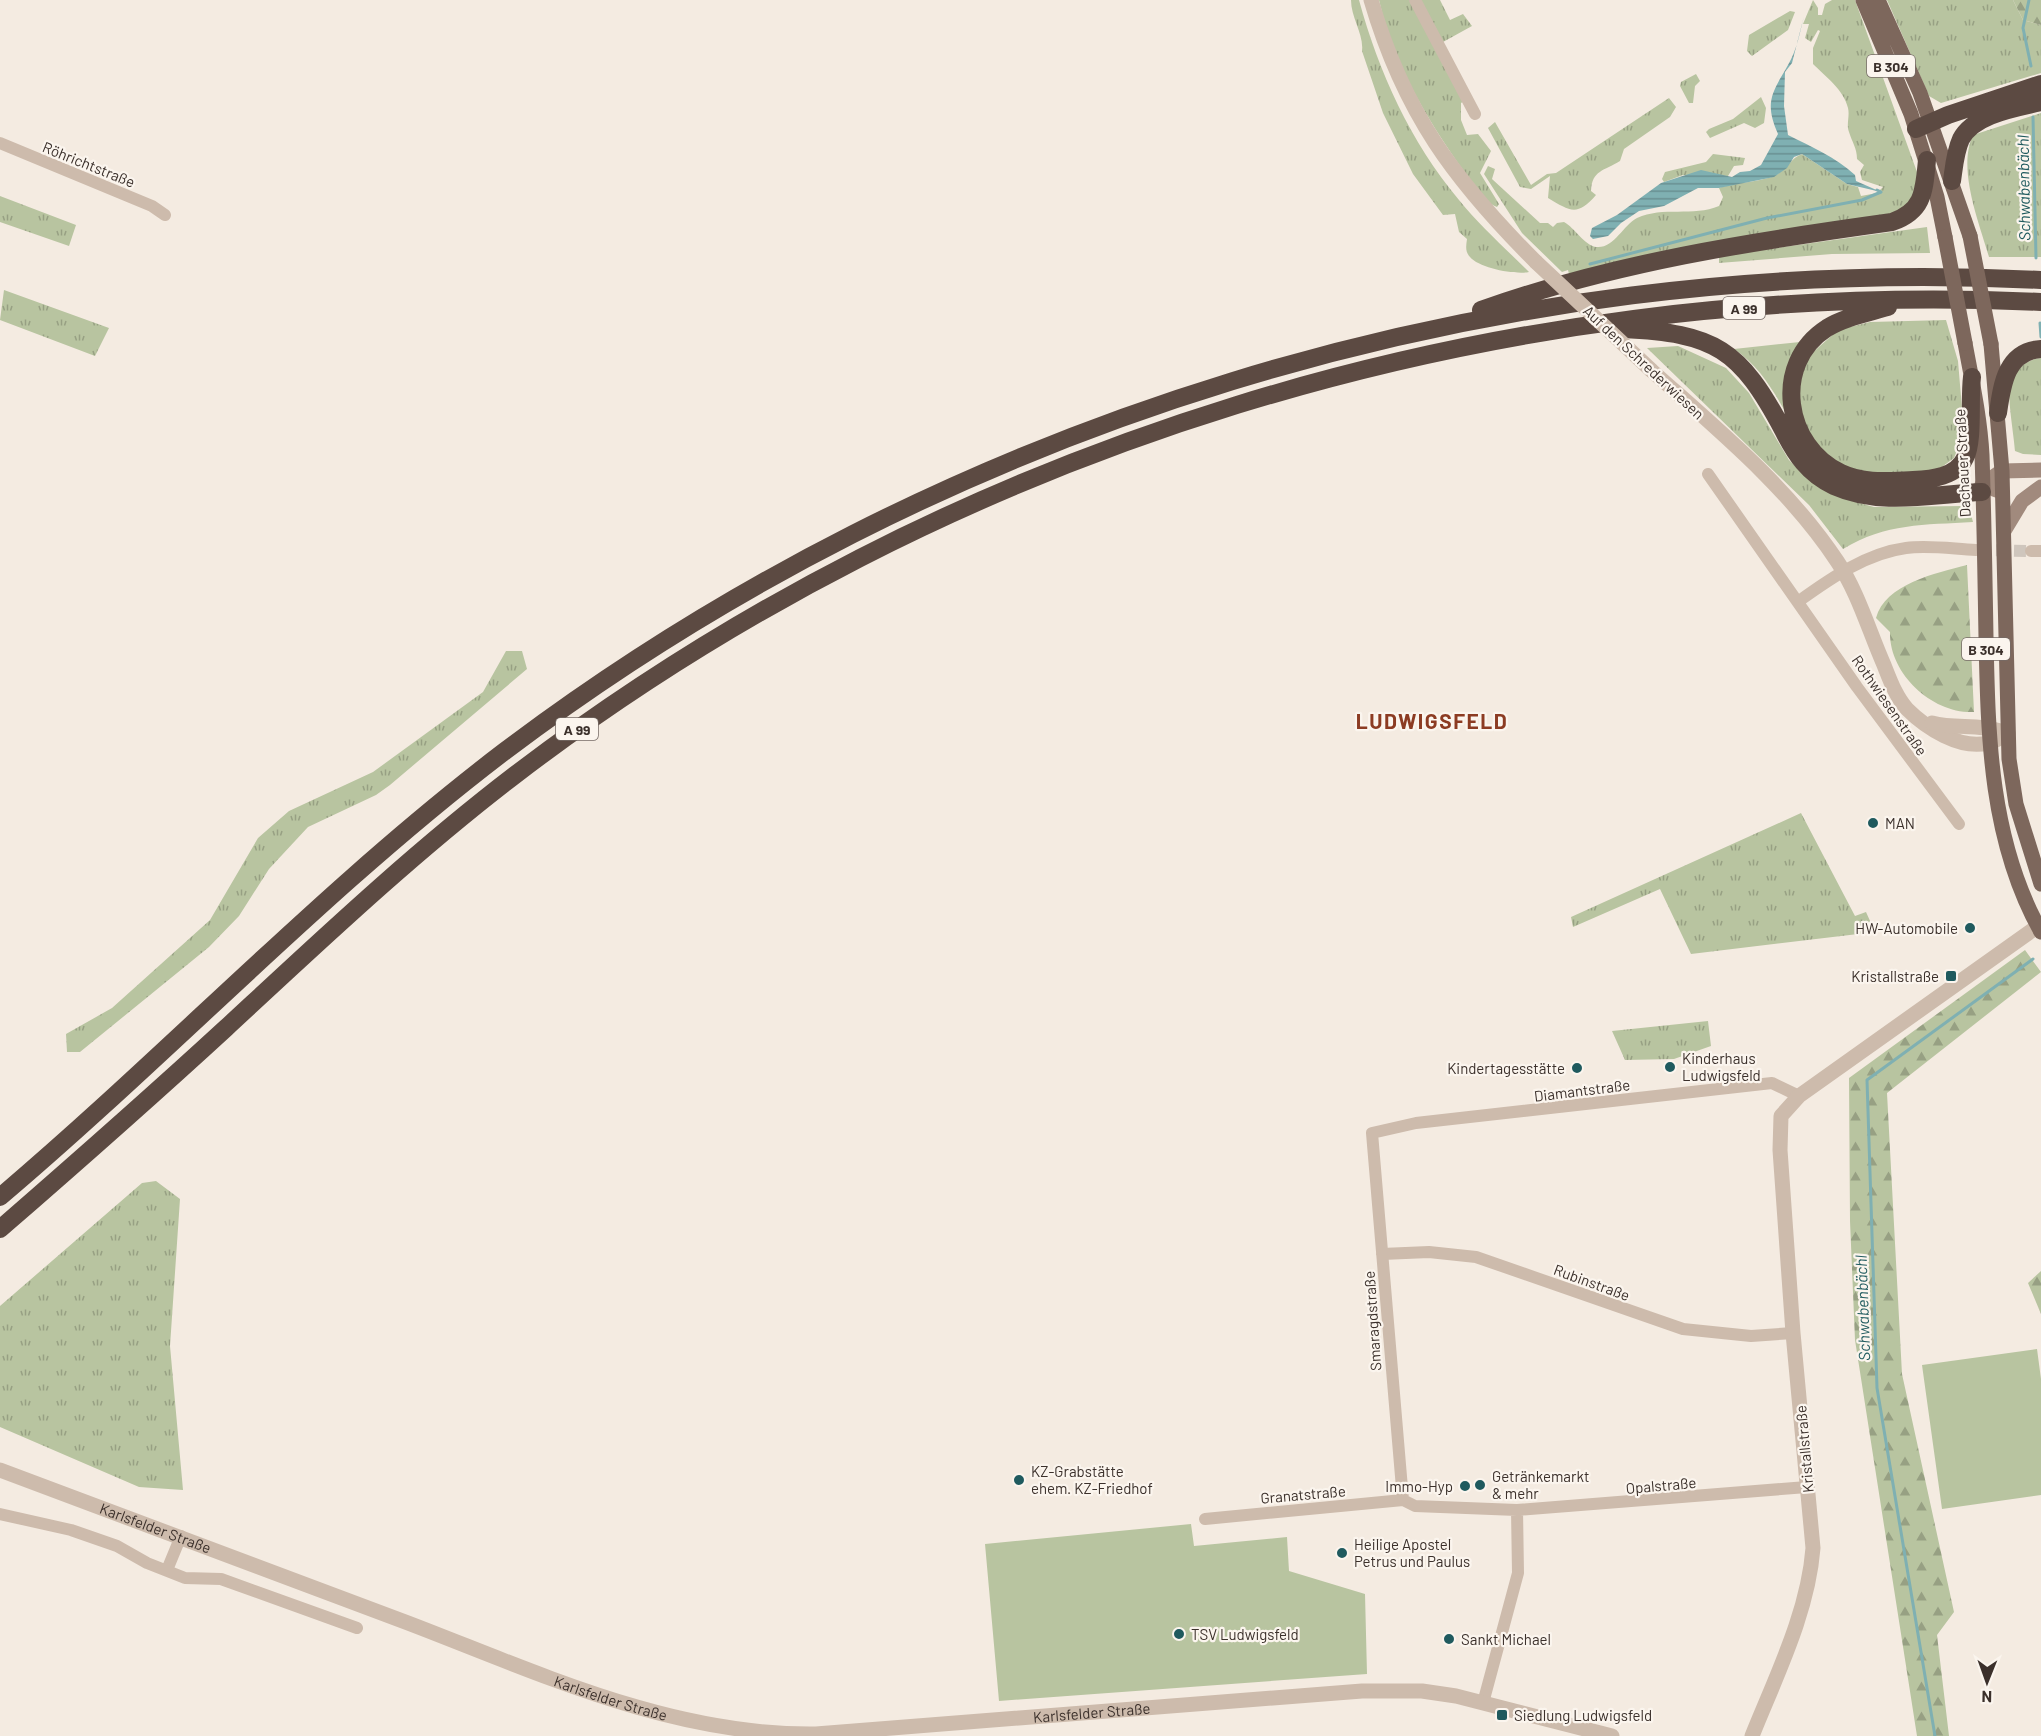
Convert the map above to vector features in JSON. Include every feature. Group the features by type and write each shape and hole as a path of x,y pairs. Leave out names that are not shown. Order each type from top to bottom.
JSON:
{"highway":[{"path":"1924,126 2041,84"},
{"path":"1952,181 1957,149 1968,129 2006,111 2041,102"},
{"path":"1414,333 1533,291 1624,270 1797,236 1892,222 1905,218 1916,209 1922,195 1927,160"},
{"path":"2014,278 2041,272"},
{"name":"A 99","path":"0,1197 112,1100 348,881 424,814 532,731 643,655 762,583 843,538 1026,455 1134,412 1275,368 1414,333 1538,309 1690,288 1855,277 2041,280"},
{"path":"1912,300 1842,321 1828,327 1810,343 1797,364 1791,390 1792,415 1806,444 1828,466 1861,480 1893,481 1945,476 1959,467 1968,451 1972,377"},
{"name":"A 99","path":"0,1229 123,1122 364,899 461,817 584,723 772,604 958,510 1107,448 1190,419 1369,368 1481,343 1576,326 1793,304 1912,300 2041,302"},
{"path":"1576,326 1677,333 1724,351 1755,381 1805,467 1832,485 1864,495 1889,498 1982,489"},
{"path":"1998,413 2002,386 2010,366 2020,356 2041,349"}],"main road":[{"name":"Dachauer Straße","path":"1863,0 1952,181 1970,236 1991,344 1998,413 2004,531 2008,733 2016,804 2041,884"},
{"name":"Dachauer Straße","path":"1878,0 1924,126 1927,160 1945,237 1977,402 1982,489 1989,743 2000,822 2018,882 2040,928"},
{"path":"1982,489 2002,471 2041,470"},
{"path":"1982,489 2002,492 2041,486"},
{"path":"2004,531 2022,501 2041,486"}],"street":[{"name":"Auf den Schrederwiesen","path":"1371,0 1384,45 1401,85 1442,157 1486,212 1536,262 1788,499 1815,530 1844,572 1897,695 1907,709 1942,735 1972,744 1989,743"},
{"path":"1415,0 1475,114"},
{"name":"Röhrichtstraße","path":"0,143 152,206 165,214"},
{"name":"Rothwiesenstraße","path":"1708,474 1799,600 1857,687 1959,824"},
{"path":"1799,600 1844,572 1879,555 1907,548 1976,550"},
{"path":"1923,721 1948,727 1988,727 2008,733"},
{"path":"1989,743 2008,733"},
{"name":"Kristallstraße","path":"1752,1736 1810,1580 1813,1548 1793,1333 1780,1126 1785,1109 1799,1096 2040,928"},
{"name":"Diamantstraße","path":"1371,1139 1372,1133 1385,1128 1772,1083 1799,1096"},
{"name":"Smaragdstraße","path":"1371,1139 1403,1500"},
{"name":"Rubinstraße","path":"1382,1254 1429,1252 1476,1257 1683,1329 1751,1336 1793,1333"},
{"name":"Karlsfelder Straße","path":"0,1470 629,1706 689,1722 743,1731 790,1735 860,1732 1362,1691 1431,1692 1612,1736"},
{"name":"Opalstraße","path":"1403,1500 1426,1508 1517,1510 1807,1487"},
{"name":"Granatstraße","path":"1205,1519 1403,1500"},
{"path":"1483,1703 1518,1573 1517,1510"},
{"name":"Karlsfelder Straße","path":"0,1514 70,1530 117,1546 147,1563 185,1578 221,1579 357,1628"},
{"path":"167,1570 181,1536"}],"green space":[{"path":"1351,0 1359,0 1376,54 1398,105 1441,177 1467,210 1529,272 1498,270 1470,257 1467,253 1467,239 1459,232 1455,214 1443,215 1413,174 1383,113 1362,51"},
{"path":"1379,0 1411,0 1464,101 1461,103 1461,120 1467,135 1478,134 1491,151 1480,173 1499,204 1497,207 1478,191 1449,150 1412,89 1393,45"},
{"path":"1420,0 1440,0 1450,20 1463,14 1472,26 1443,42"},
{"path":"1813,0 1818,8 1818,15 1822,15 1825,4 1832,0 1855,0 1917,172 1916,193 1902,212 1569,274 1568,270 1562,272 1522,233 1484,174 1488,166 1495,169 1492,179 1540,223 1548,223 1553,227 1557,223 1564,222 1587,243 1596,247 1602,247 1613,241 1632,221 1647,214 1699,211 1719,206 1723,197 1719,188 1771,177 1780,173 1802,154 1847,184 1858,187 1861,196 1877,193 1883,187 1862,180 1860,172 1864,165 1857,159 1848,129 1846,101 1834,84 1813,64 1813,48 1820,31 1818,30 1811,42 1805,38 1809,24 1803,24"},
{"path":"1887,0 2013,0 2023,20 2041,25 2041,73 1941,103 1929,96"},
{"path":"2013,0 2041,0 2041,25 2023,20"},
{"path":"1790,11 1795,12 1788,30 1752,56 1747,51 1749,35"},
{"path":"1696,74 1700,81 1695,86 1693,103 1689,103 1680,86 1681,82"},
{"path":"1761,97 1766,108 1764,123 1755,128 1744,123 1710,138 1706,132 1709,129 1733,119"},
{"path":"1669,98 1676,107 1670,117 1624,149 1620,161 1596,175 1591,191 1596,195 1584,207 1573,210 1548,198 1550,176 1531,189 1520,187 1488,128 1495,122 1531,185 1547,174 1556,173"},
{"path":"2041,113 2041,257 1989,257 1975,212 1968,179 1967,163 1973,135"},
{"path":"1713,154 1745,158 1743,165 1734,166 1728,176 1683,175 1664,182 1662,179 1665,172 1706,162"},
{"path":"0,196 76,225 69,246 0,222"},
{"path":"1927,227 1930,253 1832,254 1719,263 1719,256"},
{"path":"4,290 109,328 95,356 0,320"},
{"path":"1946,320 1958,361 1964,432 1954,458 1935,472 1868,474 1836,463 1807,438 1800,412 1800,377 1811,354 1838,330 1870,322"},
{"path":"1800,342 1785,411 1757,369 1734,349"},
{"path":"1678,346 1726,368 1749,393 1789,460 1802,473 1849,500 1874,507 1964,506 1970,511 1973,522 1922,525 1890,530 1859,540 1843,549 1809,505 1647,348"},
{"path":"2041,358 2041,455 2023,454 2015,451 2010,384 2014,374 2021,366"},
{"path":"1967,565 1974,712 1959,711 1943,706 1916,689 1897,662 1890,632 1876,618 1881,606 1901,588 1927,576"},
{"path":"506,651 522,651 527,669 390,785 376,795 308,827 269,869 239,916 209,947 80,1052 67,1052 66,1034 112,1008 210,920 258,838 289,811 373,772 483,692"},
{"path":"1801,813 1855,916 1866,912 1875,932 1691,954 1660,889 1573,927 1571,917"},
{"path":"2025,950 2041,972 1887,1093 1902,1374 1954,1612 1937,1635 1949,1736 1917,1736 1855,1340 1850,1221 1849,1078"},
{"path":"1708,1021 1711,1046 1674,1059 1625,1060 1612,1031"},
{"path":"156,1181 180,1199 170,1346 183,1490 139,1487 0,1427 0,1306 142,1183"},
{"path":"2041,1271 2041,1314 2028,1283"},
{"path":"2037,1349 2041,1379 2041,1495 1942,1509 1922,1365"},
{"name":"TSV Ludwigsfeld","path":"1191,1524 1194,1546 1287,1537 1289,1571 1365,1594 1367,1674 999,1701 985,1544"}],"water":[{"path":"1797,45 1792,63 1785,72 1784,106 1788,135 1839,163 1855,175 1856,181 1881,192 1847,184 1802,154 1794,157 1787,168 1774,177 1719,188 1698,188 1664,206 1639,211 1621,223 1608,236 1593,239 1590,236 1592,228 1617,215 1661,183 1701,170 1732,177 1761,165 1778,134 1771,114 1774,91"}],"waterway":[{"name":"Schwabenbächl","path":"2029,0 2023,28 2031,66"},
{"name":"Schwabenbächl","path":"2033,117 2036,258"},
{"path":"1590,264 1767,218 1862,200 1881,192 1877,190"},
{"name":"Schwabenbächl","path":"2040,323 2041,337"},
{"name":"Schwabenbächl","path":"1935,1736 1877,1388 1867,1080 2033,959"}],"tunnel":[{"path":"1978,550 2031,551"}],"place":[{"name":"MAN","path":"1873,823"},
{"name":"HW-Automobile","path":"1970,928"},
{"name":"Kristallstraße","path":"1951,976"},
{"name":"Kinderhaus Ludwigsfeld","path":"1670,1067"},
{"name":"Kindertagesstätte","path":"1577,1068"},
{"name":"KZ-Grabstätte ehem. KZ-Friedhof","path":"1019,1480"},
{"name":"Getränkemarkt & mehr","path":"1480,1485"},
{"name":"Immo-Hyp","path":"1465,1486"},
{"name":"Heilige Apostel Petrus und Paulus","path":"1342,1553"},
{"name":"TSV Ludwigsfeld","path":"1179,1634"},
{"name":"Sankt Michael","path":"1449,1639"},
{"name":"Siedlung Ludwigsfeld","path":"1502,1715"}],"district":[{"name":"LUDWIGSFELD","path":"1432,720"}]}
